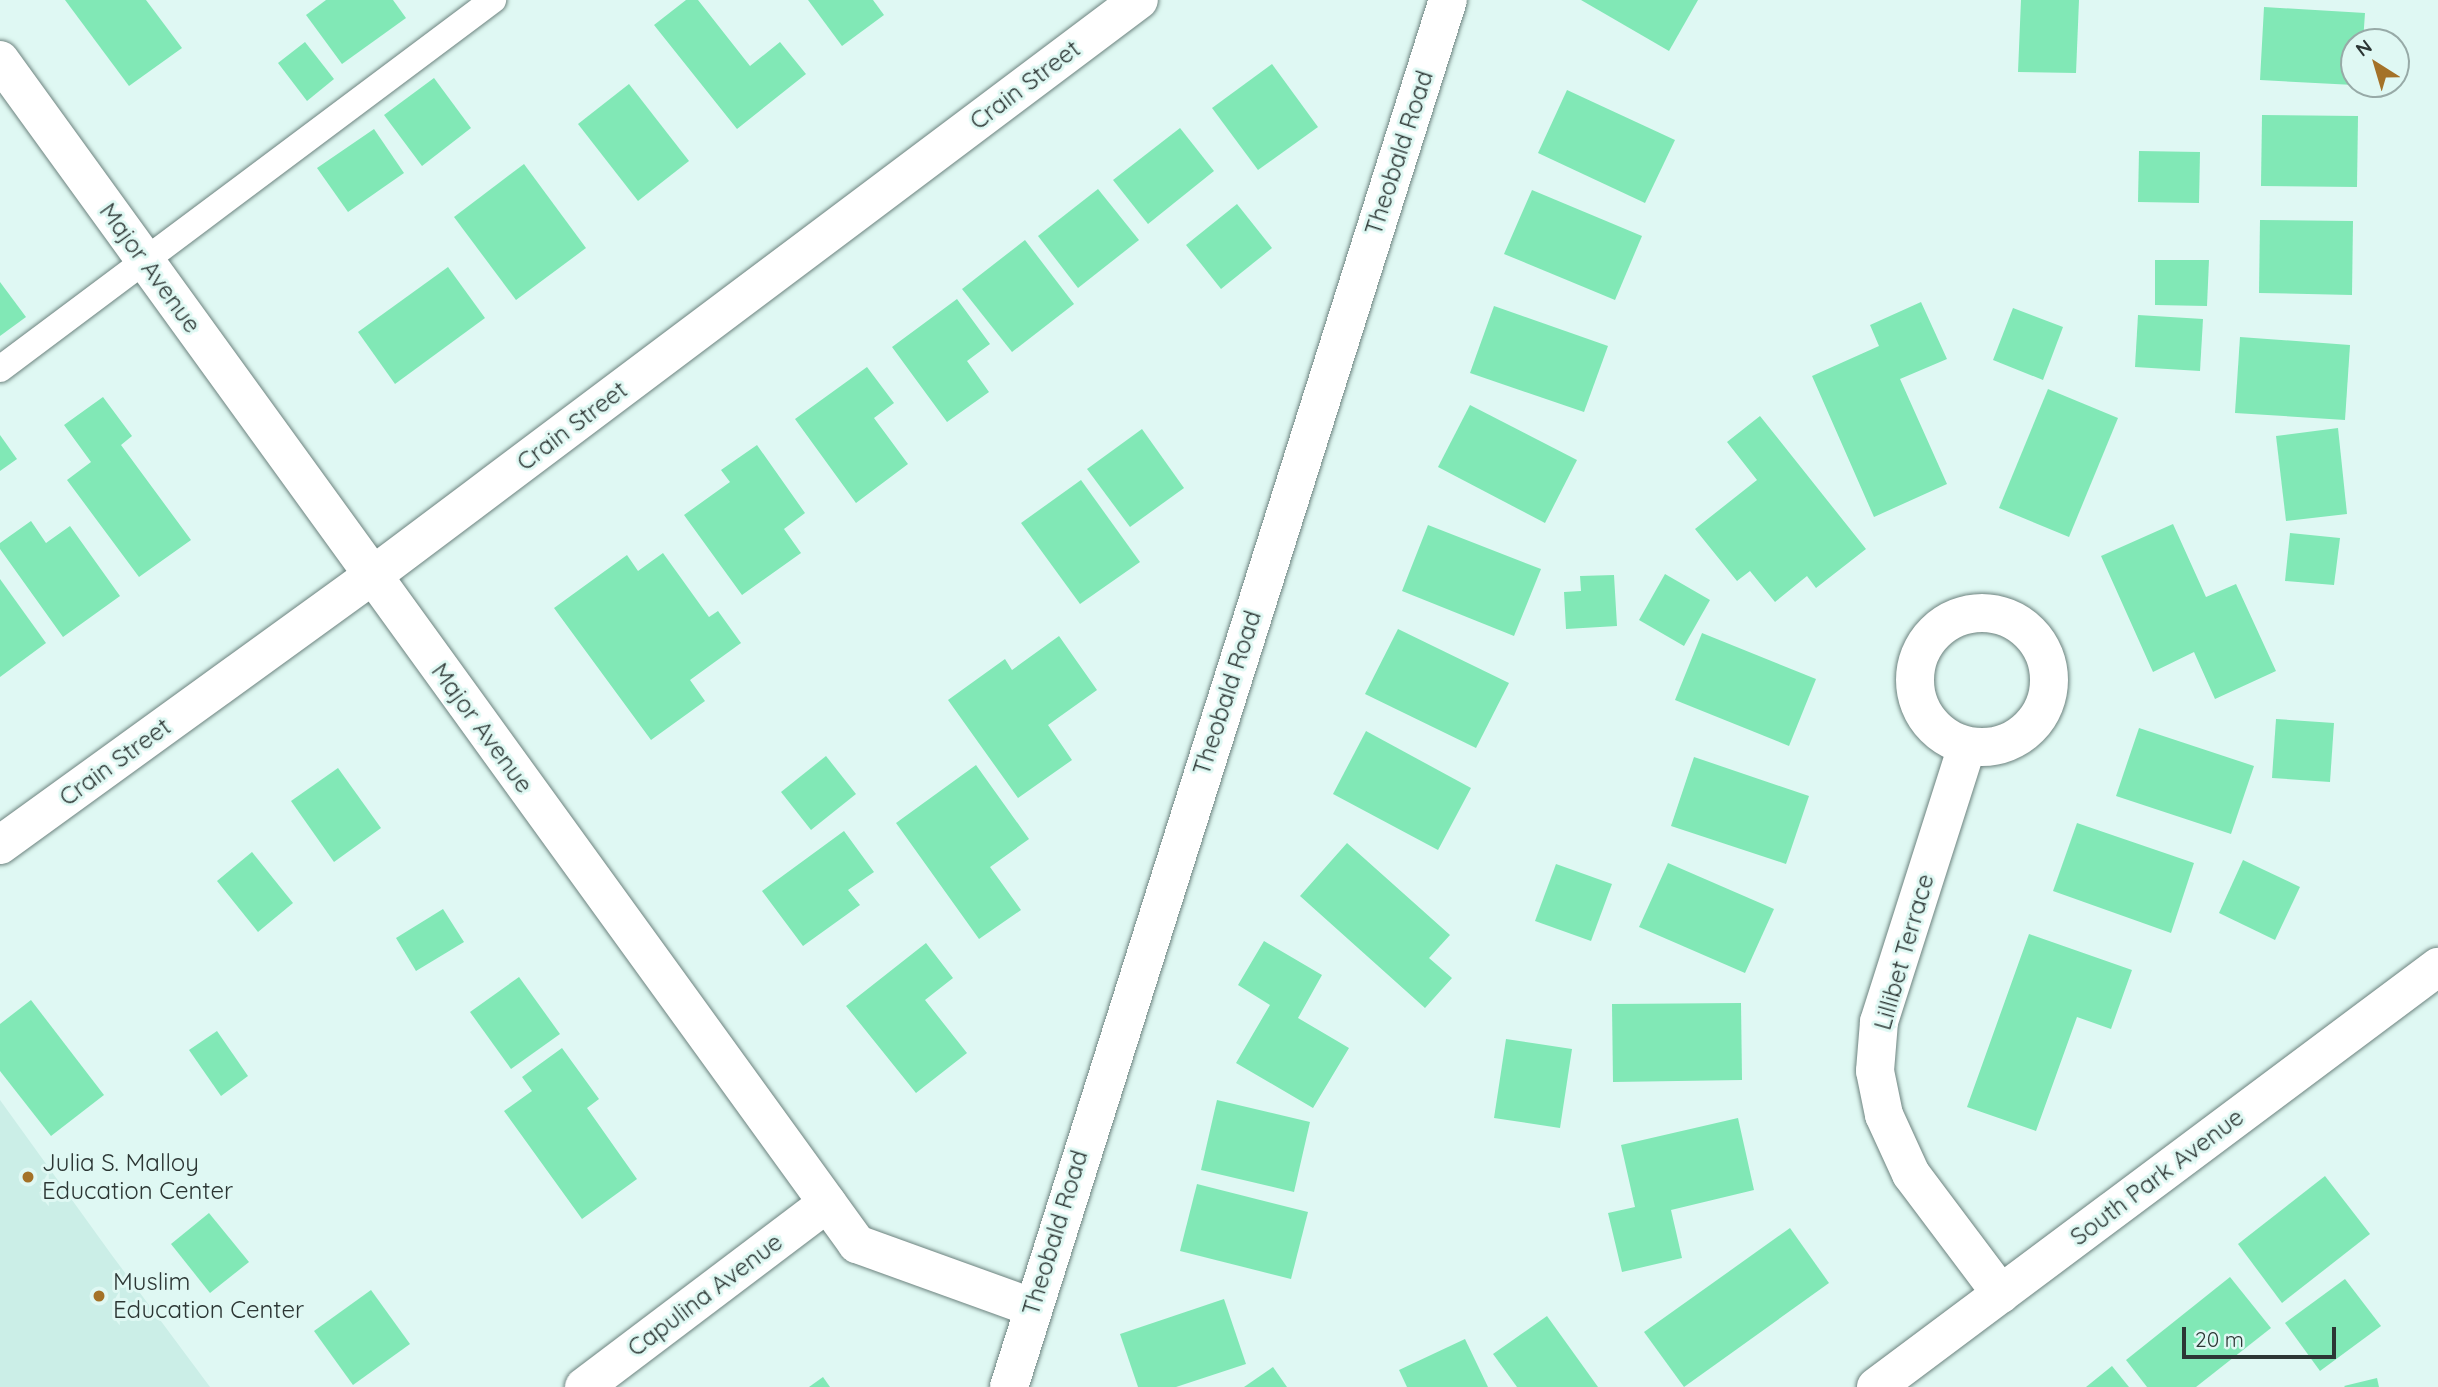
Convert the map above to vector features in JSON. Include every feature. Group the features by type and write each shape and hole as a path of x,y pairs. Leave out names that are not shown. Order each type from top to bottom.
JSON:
{"street":[{"name":"Crain Street","path":"0,845 372,576 1139,0"},
{"name":"Theobald Road","path":"1009,1387 1031,1307 1448,0"},
{"name":"Major Avenue","path":"0,60 857,1244 1031,1307"},
{"name":"Lillibet Terrace","path":"1967,746 1879,1022 1875,1071 1884,1115 1910,1174 2001,1294"},
{"name":"South Park Avenue","path":"1887,1383 2001,1294 2438,968"},
{"name":"Capulina Avenue","path":"584,1387 827,1203"}],"lane":[{"path":"0,369 493,0"}],"shaded area":[{"path":"0,1100 111,1254 210,1387 0,1387"}],"building":[{"path":"65,0 146,0 182,48 129,86"},
{"path":"326,0 393,0 406,18 342,64 306,15"},
{"path":"686,0 698,0 750,66 780,42 806,74 737,129 654,25"},
{"path":"808,0 873,0 884,15 842,46"},
{"path":"1581,0 1698,0 1669,51"},
{"path":"2021,0 2079,0 2076,73 2018,72"},
{"path":"2264,7 2365,13 2364,28 2340,28 2340,84 2260,80"},
{"path":"305,42 334,79 307,101 278,63"},
{"path":"1272,64 1318,127 1258,170 1212,108"},
{"path":"434,78 471,128 422,166 384,115"},
{"path":"629,84 689,161 638,201 578,124"},
{"path":"1567,90 1675,140 1645,203 1538,153"},
{"path":"2262,115 2358,116 2357,187 2261,186"},
{"path":"1180,128 1214,171 1148,224 1113,180"},
{"path":"374,129 404,173 348,212 317,168"},
{"path":"2139,151 2200,152 2199,203 2138,202"},
{"path":"524,164 586,248 516,300 454,217"},
{"path":"1098,189 1139,240 1078,288 1038,236"},
{"path":"1532,190 1642,236 1615,300 1504,254"},
{"path":"1237,204 1272,248 1221,289 1186,245"},
{"path":"2260,220 2353,221 2352,295 2259,293"},
{"path":"1025,240 1074,304 1012,352 962,289"},
{"path":"2155,260 2209,260 2207,306 2155,305"},
{"path":"448,267 485,318 395,384 358,332"},
{"path":"0,282 26,317 0,336"},
{"path":"957,299 990,344 967,361 989,392 947,422 892,347"},
{"path":"1921,302 1947,359 1900,379 1947,484 1874,517 1812,376 1879,346 1870,325"},
{"path":"1494,306 1608,346 1584,412 1470,373"},
{"path":"2013,308 2063,327 2043,380 1993,360"},
{"path":"2138,315 2203,319 2200,371 2135,367"},
{"path":"2240,337 2350,345 2345,420 2235,413"},
{"path":"867,367 894,403 874,418 908,464 856,503 795,419"},
{"path":"2048,389 2118,418 2069,537 1999,508"},
{"path":"103,397 132,436 121,445 191,540 139,577 67,480 91,462 64,425"},
{"path":"1470,405 1577,460 1545,523 1438,467"},
{"path":"1760,416 1866,549 1816,588 1807,576 1775,602 1750,571 1737,581 1695,529 1757,480 1727,442"},
{"path":"2338,428 2347,514 2286,521 2276,436"},
{"path":"1142,429 1184,488 1130,527 1087,469"},
{"path":"0,435 17,459 0,471"},
{"path":"757,445 805,513 784,529 801,553 742,595 684,515 730,482 721,470"},
{"path":"1081,480 1140,562 1080,604 1021,523"},
{"path":"31,521 46,543 70,526 120,596 63,637 0,549 0,543"},
{"path":"2173,524 2206,597 2236,584 2276,671 2215,699 2194,652 2153,672 2101,556"},
{"path":"1428,525 1541,569 1514,636 1402,591"},
{"path":"2290,533 2340,538 2334,585 2285,581"},
{"path":"663,553 709,617 718,611 741,643 690,680 705,701 651,740 554,608 627,555 638,571"},
{"path":"1665,574 1710,600 1684,646 1639,620"},
{"path":"1614,575 1617,626 1566,629 1564,592 1581,591 1580,576"},
{"path":"0,579 46,643 0,677"},
{"path":"1398,629 1509,683 1476,748 1365,694"},
{"path":"1702,633 1816,679 1789,746 1675,700"},
{"path":"1059,636 1097,690 1048,725 1072,760 1018,798 948,700 1005,659 1012,670"},
{"path":"2276,719 2334,723 2330,782 2272,778"},
{"path":"2139,728 2254,766 2231,834 2116,796"},
{"path":"1366,731 1471,788 1438,850 1333,794"},
{"path":"826,756 856,794 811,830 781,792"},
{"path":"1694,757 1809,796 1786,864 1671,826"},
{"path":"976,765 1029,839 990,867 1021,910 979,939 896,823"},
{"path":"338,768 381,828 334,862 291,801"},
{"path":"2077,823 2194,863 2171,933 2053,891"},
{"path":"844,831 874,872 848,890 860,905 803,946 762,891"},
{"path":"1347,843 1450,935 1429,958 1452,978 1425,1008 1300,896"},
{"path":"252,852 293,903 258,932 217,881"},
{"path":"2243,860 2300,887 2275,940 2219,913"},
{"path":"1668,863 1774,909 1745,973 1639,927"},
{"path":"1556,864 1612,884 1591,941 1535,921"},
{"path":"443,909 464,942 416,971 396,938"},
{"path":"2029,934 2132,970 2111,1029 2077,1017 2036,1131 1967,1107"},
{"path":"1264,941 1322,975 1298,1018 1349,1048 1313,1108 1236,1063 1270,1005 1238,985"},
{"path":"926,943 953,978 925,1000 967,1053 916,1093 846,1006"},
{"path":"519,977 560,1034 511,1069 470,1012"},
{"path":"31,1000 104,1095 51,1136 0,1071 0,1024"},
{"path":"1741,1003 1742,1080 1613,1082 1612,1004"},
{"path":"217,1031 248,1076 221,1096 189,1050"},
{"path":"1506,1039 1572,1049 1560,1128 1494,1118"},
{"path":"562,1048 599,1099 587,1108 637,1179 582,1219 504,1111 532,1091 522,1077"},
{"path":"1217,1100 1310,1122 1294,1192 1201,1170"},
{"path":"1738,1118 1754,1190 1671,1210 1682,1258 1622,1272 1608,1213 1635,1207 1621,1145"},
{"path":"2325,1176 2370,1234 2282,1303 2238,1244"},
{"path":"1197,1184 1308,1212 1291,1279 1180,1251"},
{"path":"209,1213 249,1262 210,1293 171,1244"},
{"path":"1790,1228 1829,1283 1684,1387 1644,1332"},
{"path":"2230,1277 2271,1328 2196,1387 2147,1387 2126,1360"},
{"path":"2345,1279 2381,1326 2320,1371 2285,1323"},
{"path":"371,1290 410,1344 353,1385 314,1331"},
{"path":"1224,1299 1246,1364 1176,1387 1138,1387 1120,1334"},
{"path":"1547,1316 1598,1387 1517,1387 1493,1354"},
{"path":"1465,1339 1488,1387 1407,1387 1399,1370"},
{"path":"2112,1366 2129,1387 2086,1387"},
{"path":"1273,1367 1287,1387 1244,1387"},
{"path":"823,1377 830,1387 809,1387"},
{"path":"2377,1378 2379,1387 2344,1386"}],"place":[{"name":"Julia S. Malloy Education Center","path":"28,1177"},
{"name":"Muslim Education Center","path":"99,1296"}]}
